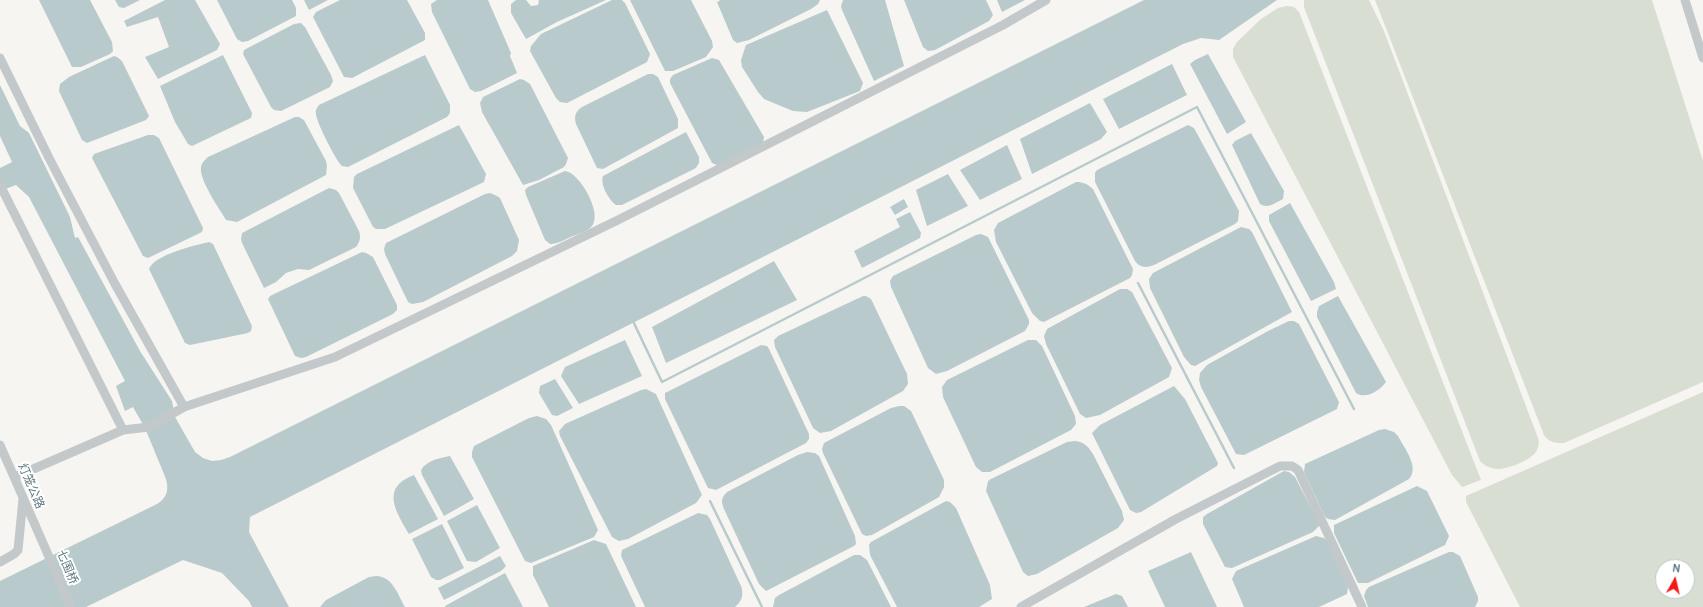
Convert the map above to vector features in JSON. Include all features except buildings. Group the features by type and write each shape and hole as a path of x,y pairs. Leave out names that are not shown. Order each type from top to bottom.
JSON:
{"street":[{"path":"15,477 123,430 149,427 184,407 335,357 616,221 1003,24 1046,0"},
{"path":"1685,0 1703,58"},
{"path":"0,58 49,158 115,284 184,407"},
{"path":"0,185 123,430"},
{"name":"灯笼公路","path":"0,445 40,537"},
{"path":"1021,607 1176,519 1280,466 1292,466 1298,470 1362,607"},
{"path":"0,562 18,550 23,498"},
{"name":"七围桥","path":"40,537 71,607"}],"shaded area":[{"path":"39,0 90,0 112,42 113,51 110,54 81,67 72,67"},
{"path":"115,0 140,0 124,8 119,7"},
{"path":"165,0 195,0 220,44 217,50 158,79 145,57 169,47 158,17 127,27 124,21"},
{"path":"217,0 292,0 296,8 296,16 248,41 242,42 237,39"},
{"path":"304,0 328,0 309,10"},
{"path":"340,0 407,0 425,33 425,40 352,78 344,77 313,17 316,12"},
{"path":"437,0 488,0 511,53 510,56 517,73 481,91 475,92 470,89 432,12 431,4"},
{"path":"516,0 526,0 531,6 538,5 539,0 606,0 557,22 526,39 511,13 511,4"},
{"path":"612,0 622,0 625,3 650,54 647,62 567,103 560,102 556,98 530,51 531,46 541,34"},
{"path":"630,0 691,0 712,41 713,47 706,57 673,71 665,71"},
{"path":"721,0 820,0 818,4 811,9 749,40 737,43 733,40 717,2"},
{"path":"843,0 885,0 904,66 874,81 842,10 841,6"},
{"path":"904,0 986,0 993,15 989,21 935,50 928,51 923,47"},
{"path":"997,0 1025,0 1002,12"},
{"path":"1144,0 1277,0 1219,40 1201,38 1183,44 250,517 249,532 289,607 252,607 249,601 222,573 183,560 86,607 0,607 0,581 157,504 165,496 167,487 166,479 145,428 133,407 125,411 116,386 125,381 29,197 16,185 0,191 0,168 12,162 0,136 0,85 20,126 29,133 70,217 75,238 78,237 140,351 172,401 175,417 195,452 203,458 212,461 230,457"},
{"path":"1304,0 1369,0 1384,31 1538,438 1539,442 1537,450 1525,461 1519,464 1496,469 1483,464 1480,461 1304,7"},
{"path":"1375,0 1652,0 1703,161 1703,382 1564,443 1553,442 1546,438"},
{"path":"1287,6 1294,7 1299,12 1481,480 1462,487 1452,475 1233,57 1233,49 1237,42 1261,19 1278,8"},
{"path":"827,10 863,83 860,91 807,112 793,111 764,99 742,67 741,60 746,45"},
{"path":"301,23 305,27 333,81 330,87 281,111 274,110 243,54 244,50 294,24"},
{"path":"1208,54 1246,122 1227,134 1190,64"},
{"path":"223,55 252,113 251,118 192,146 188,144 175,122 160,86"},
{"path":"425,55 450,105 450,113 447,117 348,167 342,166 331,149 319,124 316,109 319,105"},
{"path":"114,56 122,61 149,116 146,120 87,143 82,140 59,91 60,84 69,77"},
{"path":"712,58 719,60 764,137 763,143 719,166 712,163 670,83 670,79 673,75"},
{"path":"1172,64 1187,95 1119,129 1103,99"},
{"path":"648,74 653,74 658,77 678,119 678,128 603,169 597,168 576,124 576,112 582,107"},
{"path":"520,79 530,84 568,158 564,167 539,180 523,185 482,112 480,103 483,97"},
{"path":"1090,103 1107,132 1101,139 1032,174 1020,139"},
{"path":"295,117 299,117 304,120 326,161 326,175 237,222 226,220 210,194 203,179 201,167 203,162 208,157"},
{"path":"459,125 486,174 484,182 385,229 376,229 373,227 353,188 354,177 357,174"},
{"path":"1188,125 1194,128 1239,211 1238,221 1235,224 1154,265 1148,267 1141,266 1135,261 1095,182 1095,173 1097,170"},
{"path":"686,132 699,157 699,163 696,168 622,205 616,205 613,203 604,188 602,180 603,176"},
{"path":"1251,133 1284,191 1283,199 1269,206 1260,204 1232,145 1235,141"},
{"path":"148,135 154,135 159,138 203,228 202,232 148,258 143,256 92,158 94,154"},
{"path":"1007,145 1022,179 980,200 960,170"},
{"path":"565,171 571,173 583,185 592,203 595,220 592,226 586,231 550,244 545,240 525,190 528,187"},
{"path":"948,174 968,206 927,226 916,190"},
{"path":"1076,182 1081,182 1093,189 1133,269 1132,275 1130,278 1044,322 1040,321 1032,313 996,242 994,230 998,223"},
{"path":"329,188 336,190 339,193 359,231 360,239 356,247 309,270 298,269 286,273 276,282 264,288 242,243 242,233"},
{"path":"490,193 500,198 519,240 517,251 512,256 423,302 412,304 408,302 385,254 384,249 386,243 485,194"},
{"path":"904,199 908,207 895,215 890,207"},
{"path":"1290,203 1334,282 1336,289 1311,301 1269,221 1269,215"},
{"path":"910,212 921,233 920,238 862,268 854,251 900,227 896,219"},
{"path":"1241,227 1249,229 1252,232 1292,312 1195,366 1191,365 1184,357 1150,288 1149,279 1153,273"},
{"path":"981,234 988,237 1029,320 1029,324 1025,331 947,371 936,374 928,368 891,287 890,281 893,276 976,235"},
{"path":"209,242 213,244 252,326 251,331 248,333 190,345 185,343 149,269 152,264 166,255 185,248"},
{"path":"362,252 373,257 397,305 397,310 393,314 306,357 301,358 295,356 268,299 270,296"},
{"path":"774,261 797,300 666,363 652,327"},
{"path":"1120,289 1127,289 1132,292 1172,368 1169,377 1100,415 1086,418 1080,414 1046,344 1044,336 1047,329"},
{"path":"863,296 871,299 907,374 908,384 903,391 831,431 820,433 813,428 775,347 774,340 778,336"},
{"path":"1338,296 1386,382 1377,391 1368,395 1360,395 1356,393 1317,317 1319,306"},
{"path":"1289,321 1294,321 1299,324 1339,402 1337,409 1244,455 1236,454 1201,387 1199,380 1200,373 1207,365"},
{"path":"625,340 642,376 579,404 561,376 565,367"},
{"path":"1028,340 1036,340 1042,346 1075,416 1076,424 1071,430 990,472 982,472 976,467 943,397 942,387 947,380"},
{"path":"761,345 767,346 769,349 809,434 809,439 806,443 716,490 708,488 665,399 665,393"},
{"path":"555,379 573,408 557,416 552,415 539,393 540,386"},
{"path":"1174,386 1185,399 1218,463 1217,466 1141,512 1136,513 1130,510 1092,433 1100,425"},
{"path":"646,389 656,394 702,495 696,503 628,539 619,541 612,537 560,436 559,431 565,424"},
{"path":"1703,392 1703,607 1520,607 1466,502 1466,496"},
{"path":"904,406 911,411 944,480 944,487 939,497 872,535 866,536 862,534 822,449 824,443 891,408"},
{"path":"537,416 546,419 551,425 598,530 594,537 531,563 525,561 472,457 472,452 474,446 529,418"},
{"path":"1385,429 1394,432 1398,436 1410,458 1413,469 1409,479 1335,520 1328,519 1325,517 1304,472 1305,464 1379,430"},
{"path":"1075,441 1086,445 1093,454 1122,511 1124,520 1118,528 1037,574 1028,576 1023,572 986,491 988,481 1067,442"},
{"path":"807,452 815,453 819,456 855,536 856,544 766,591 759,584 724,509 722,502 723,498 727,492 798,455"},
{"path":"450,456 474,499 444,516 422,475 421,470 430,462"},
{"path":"1284,471 1289,472 1295,477 1320,525 1313,532 1232,568 1225,567 1203,524 1203,517"},
{"path":"414,475 438,519 409,534 396,509 394,493 397,486 403,480"},
{"path":"1417,486 1427,491 1449,536 1445,545 1368,583 1358,583 1334,533 1334,525"},
{"path":"946,501 950,502 956,508 990,585 992,599 979,607 897,607 870,555 869,545 871,542"},
{"path":"477,505 500,548 476,562 467,561 447,521"},
{"path":"698,513 707,515 710,519 741,586 741,600 735,607 645,607 621,556 622,550"},
{"path":"442,524 464,568 440,580 436,580 431,577 412,539"},
{"path":"1316,536 1324,538 1327,541 1348,587 1347,594 1319,607 1244,607 1232,579 1236,571"},
{"path":"594,540 606,544 636,607 549,607 533,575 533,566"},
{"path":"1191,552 1217,607 1165,607 1148,571"},
{"path":"1449,552 1453,552 1460,556 1478,597 1475,607 1368,607 1364,596 1369,587"},
{"path":"854,555 860,555 867,560 891,607 773,607 775,598 779,595"},
{"path":"500,556 506,566 501,571 444,600 438,588"},
{"path":"505,573 523,607 445,607 445,606"},
{"path":"376,576 387,579 391,583 405,607 320,607 326,600 369,577"},
{"path":"1116,594 1122,596 1128,607 1084,607"}],"waterway":[{"path":"632,319 662,382 1197,107 1354,409"},
{"path":"1138,283 1234,468"},
{"path":"710,501 762,607"}]}
